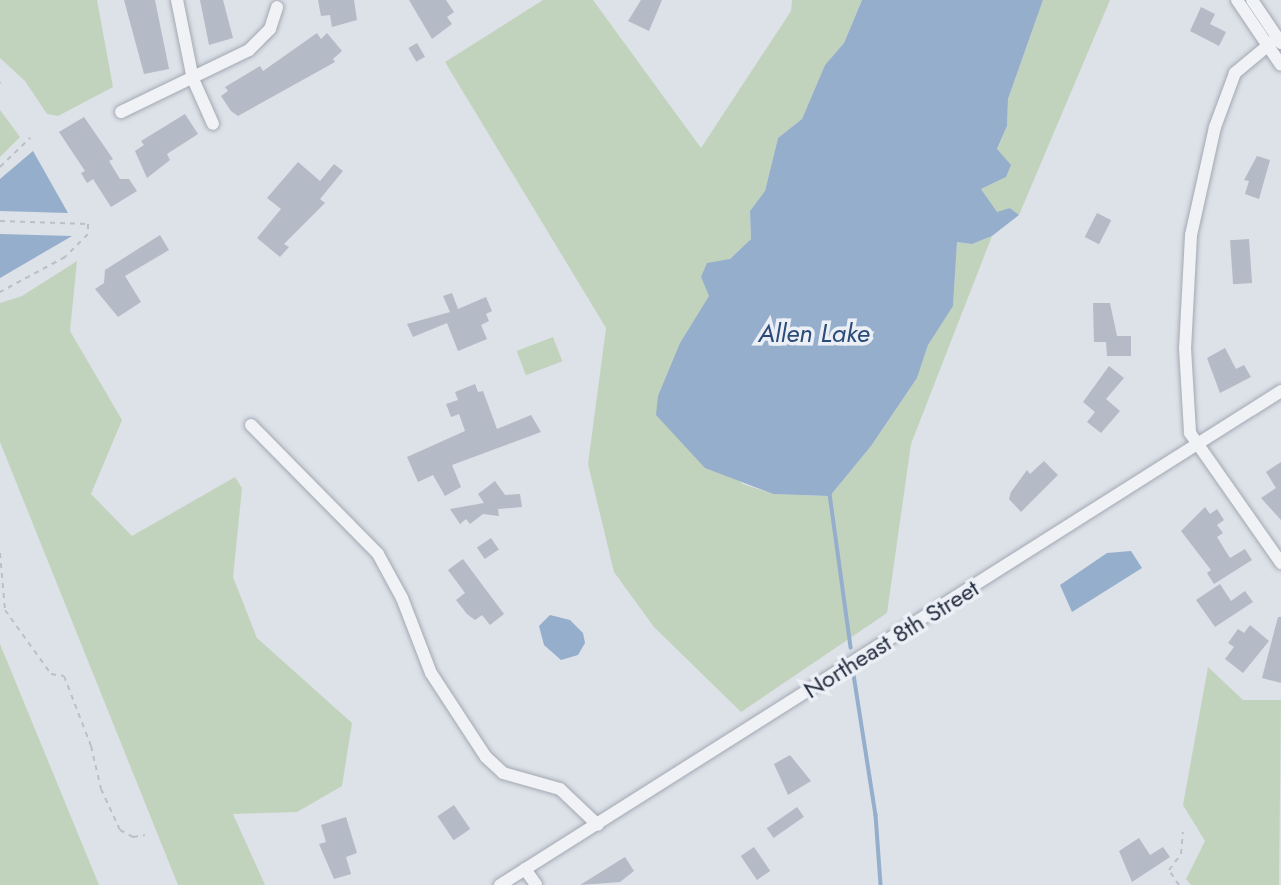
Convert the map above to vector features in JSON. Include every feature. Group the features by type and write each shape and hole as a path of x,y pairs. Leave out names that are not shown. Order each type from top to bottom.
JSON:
{"street":[{"path":"177,0 193,79 213,124"},
{"path":"1237,0 1275,42"},
{"path":"1252,0 1275,42 1281,65"},
{"path":"121,112 193,79 261,41 277,7"},
{"path":"1275,42 1235,73 1215,127 1191,235 1187,422 1198,445 1281,564"},
{"name":"Northeast 8th Street","path":"500,885 1281,391"},
{"path":"251,425 378,554 402,598 431,673 486,757 503,773 560,789 598,825"},
{"path":"525,869 536,885"}],"path":[{"path":"0,167 30,138"},
{"path":"0,221 88,223 88,234 65,257 0,292"},
{"path":"0,553 5,610 51,674 64,676 91,746 101,789 120,830 132,836 145,835"},
{"path":"1179,885 1169,870 1181,855 1184,832"}],"green space":[{"path":"0,0 97,0 113,87 58,116 47,114 25,81 0,58"},
{"path":"543,0 593,0 701,148 791,11 792,0 862,0 844,43 825,65 802,119 778,138 765,191 750,211 751,239 730,259 701,277 710,296 680,343 657,415 743,484 773,494 830,496 871,446 917,378 928,345 953,305 957,242 972,244 992,236 911,444 887,613 741,712 654,627 614,572 588,464 606,328 445,62"},
{"path":"1043,0 1110,0 1019,215 1010,208 997,213 981,189 1006,177 997,150 1007,126 1008,99"},
{"path":"0,110 20,137 0,157"},
{"path":"77,261 70,331 122,420 91,494 132,536 235,477 242,488 233,577 257,638 352,723 342,786 297,812 233,814 265,885 178,885 0,442 0,303 22,296"},
{"path":"553,337 562,361 526,375 517,351"},
{"path":"0,644 99,885 0,885"},
{"path":"1208,667 1243,700 1281,700 1279,885 1191,885 1186,879 1205,841 1183,805"}],"water":[{"name":"Allen Lake","path":"862,0 1043,0 1008,99 1007,126 997,149 1011,165 1006,177 981,189 997,212 1010,208 1019,215 992,236 972,244 957,242 953,306 928,345 917,378 871,446 830,496 773,494 705,468 656,415 658,396 680,343 709,296 701,277 707,263 730,259 751,239 750,211 765,191 778,138 802,119 825,65 844,43"},
{"path":"33,151 68,213 0,211 0,179"},
{"path":"0,234 72,236 0,278"},
{"path":"1131,551 1142,568 1072,612 1060,585 1107,553"},
{"path":"550,615 570,620 583,633 585,643 578,655 561,660 544,645 539,626"}],"building":[{"path":"124,0 155,0 169,69 144,74"},
{"path":"200,0 223,0 233,38 209,45"},
{"path":"318,0 354,0 357,20 332,27 330,15 321,16"},
{"path":"409,0 446,0 454,12 447,17 452,24 432,39"},
{"path":"641,0 662,0 649,31 628,21"},
{"path":"1201,7 1215,14 1210,24 1226,32 1219,46 1190,31"},
{"path":"317,33 321,39 327,33 342,51 333,59 335,62 238,116 231,111 221,96 228,91 225,87 260,66 263,71"},
{"path":"417,43 425,57 416,62 408,48"},
{"path":"185,114 198,134 167,154 170,160 147,178 135,151 144,145 141,141"},
{"path":"84,117 113,159 109,161 120,179 129,179 137,191 111,207 93,179 87,183 81,173 85,171 59,132"},
{"path":"1257,156 1270,160 1259,199 1245,194 1249,181 1244,180"},
{"path":"298,162 320,181 334,164 343,171 320,199 325,203 284,244 289,247 280,257 257,238 281,209 267,198"},
{"path":"1097,213 1111,220 1099,244 1085,237"},
{"path":"160,235 169,250 125,276 141,302 118,317 95,289 104,283 105,270"},
{"path":"1249,239 1252,283 1233,284 1230,240"},
{"path":"452,293 458,309 486,297 492,311 486,314 489,321 481,325 487,339 458,351 447,323 413,337 407,324 450,312 443,296"},
{"path":"1093,303 1110,303 1117,336 1131,336 1131,356 1107,356 1106,342 1094,342"},
{"path":"1225,348 1236,369 1244,365 1251,377 1220,393 1207,358"},
{"path":"1109,366 1124,378 1106,399 1120,411 1101,433 1087,422 1095,412 1083,402"},
{"path":"475,384 478,392 483,391 497,429 531,415 541,432 452,465 461,487 445,496 433,475 418,482 407,457 465,431 459,414 451,417 446,404 458,400 455,392"},
{"path":"1044,461 1058,475 1021,512 1009,499 1011,492 1027,470 1030,474"},
{"path":"1281,462 1281,520 1261,498 1276,488 1266,472"},
{"path":"495,481 505,495 520,494 522,507 498,509 499,516 483,514 470,524 466,519 460,524 450,509 484,503 478,494"},
{"path":"1205,507 1210,514 1217,509 1224,520 1217,525 1223,533 1217,537 1230,558 1245,549 1252,560 1214,584 1207,573 1211,570 1181,531"},
{"path":"491,538 499,550 485,559 477,548"},
{"path":"463,559 504,614 490,625 482,615 475,620 456,600 465,593 448,570"},
{"path":"1220,584 1231,601 1245,591 1253,602 1215,627 1196,600"},
{"path":"1278,617 1281,617 1281,683 1262,678"},
{"path":"1250,625 1269,641 1243,673 1225,659 1234,647 1228,643 1238,629 1244,633"},
{"path":"790,755 811,781 788,795 774,764"},
{"path":"454,805 470,829 454,840 437,816"},
{"path":"797,807 804,817 774,838 767,828"},
{"path":"346,817 357,853 346,857 351,874 334,879 319,844 326,842 321,825"},
{"path":"1139,838 1150,855 1163,847 1170,857 1132,882 1119,851"},
{"path":"754,847 770,871 757,880 741,856"},
{"path":"625,857 634,871 620,882 580,885"}],"waterway":[{"path":"830,494 851,648"},
{"path":"854,675 876,815 881,885"}]}
